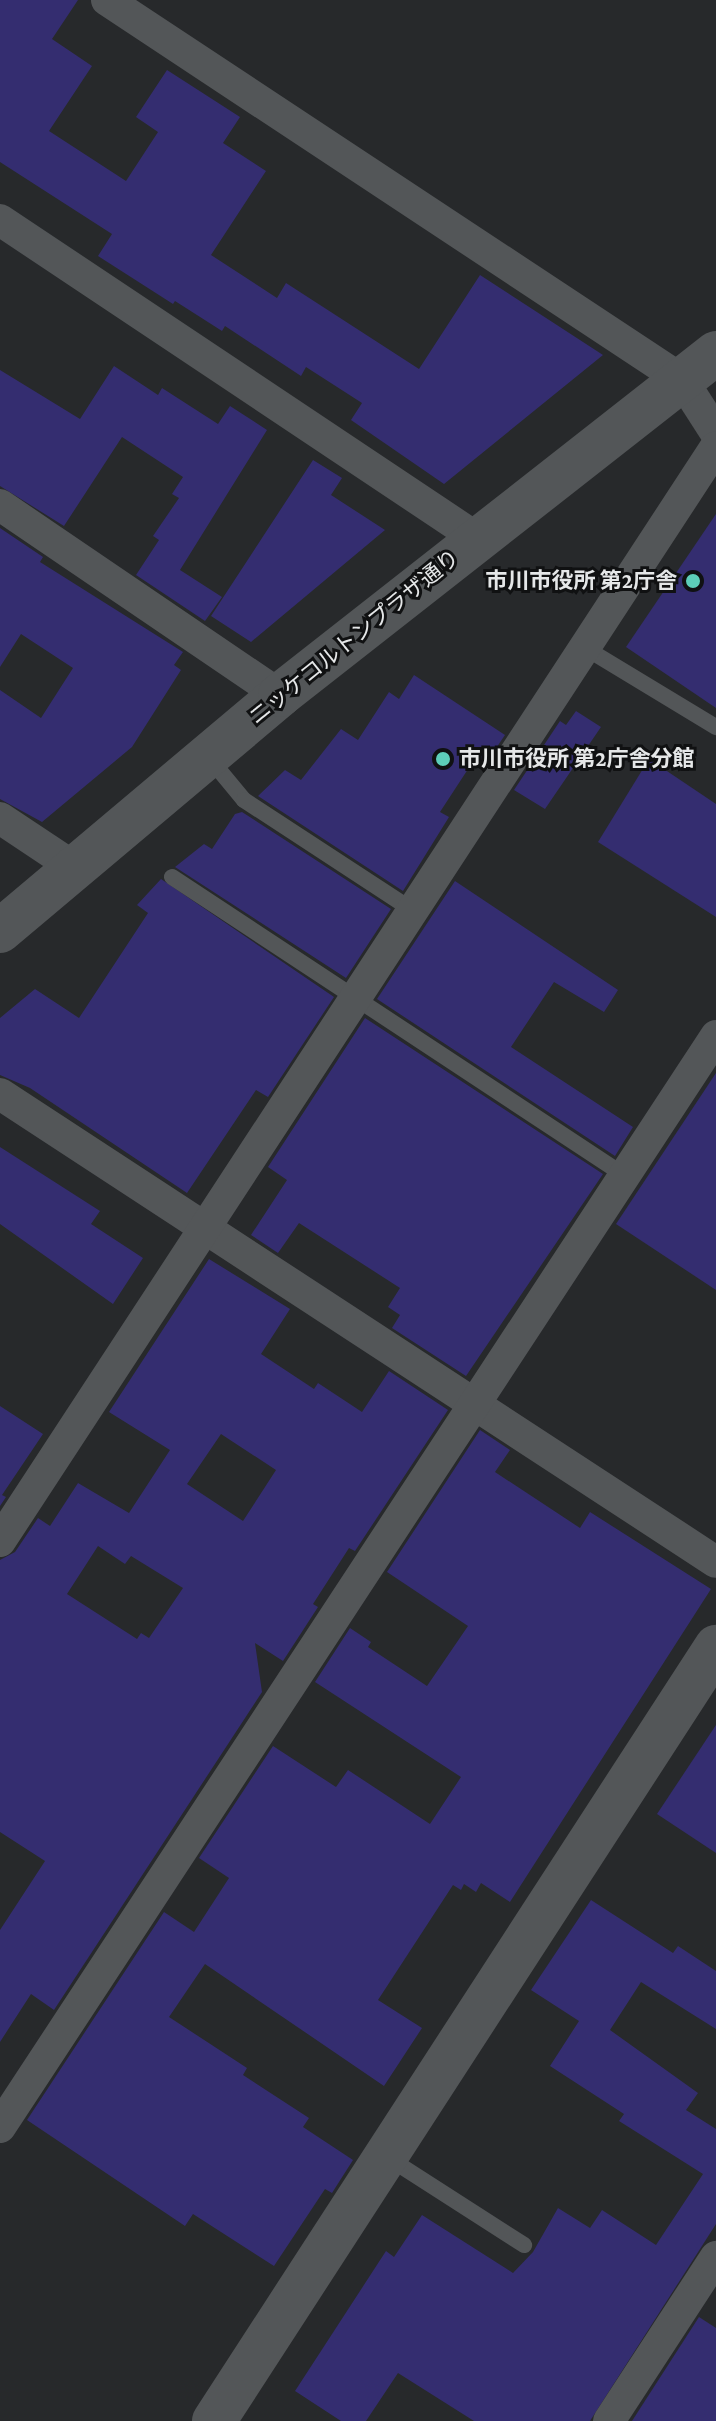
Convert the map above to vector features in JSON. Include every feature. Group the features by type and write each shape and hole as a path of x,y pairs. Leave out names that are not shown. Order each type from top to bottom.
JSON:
{"street":[{"path":"107,0 682,380 716,433"},
{"path":"0,220 478,539"},
{"name":"ニッケコルトンプラザ通り","path":"0,931 280,695 716,353"},
{"path":"0,1541 353,999 587,649 716,447"},
{"path":"0,505 280,695"},
{"path":"0,818 75,868"},
{"path":"0,2127 716,1036"},
{"path":"0,1094 716,1562"},
{"path":"214,2421 716,1647"},
{"path":"609,2421 716,2257"}],"lane":[{"path":"587,649 684,698 716,727"},
{"path":"207,756 244,800 412,910"},
{"path":"172,877 624,1175"},
{"path":"386,2156 524,2245"}],"building":[{"path":"0,0 78,0 52,39 92,66 49,131 126,181 158,132 136,117 167,70 240,117 223,143 266,171 211,255 277,298 286,283 419,369 480,275 603,355 444,484 351,420 362,403 306,367 301,376 225,326 222,331 175,301 173,304 98,256 112,234 0,162"},
{"path":"114,366 158,395 162,388 218,424 230,406 267,430 180,570 222,597 205,621 136,575 159,540 153,536 179,498 172,494 183,477 122,437 64,526 0,486 0,370 80,419"},
{"path":"313,460 342,478 331,495 385,530 251,642 211,616"},
{"name":"市川市役所 第2庁舎","path":"716,514 716,708 626,647"},
{"path":"0,528 43,557 40,562 183,652 174,665 181,670 132,747 42,822 0,799 0,690 41,718 73,668 21,634 0,667"},
{"path":"414,675 505,735 482,769 472,763 440,812 449,817 403,891 258,796 285,770 301,780 341,729 358,740 389,692 399,699"},
{"path":"576,711 601,727 545,809 514,790 560,721 566,725"},
{"path":"649,759 716,804 716,917 598,842"},
{"path":"242,812 391,909 346,978 175,867 204,844 212,849 235,814"},
{"path":"161,879 334,997 268,1097 256,1090 187,1193 30,1088 0,1075 0,1018 35,989 79,1018 148,913 137,905"},
{"path":"455,881 618,990 604,1012 554,982 511,1047 633,1127 615,1156 377,999"},
{"path":"365,1018 603,1174 466,1376 392,1328 400,1315 388,1307 400,1288 299,1223 278,1253 251,1235 287,1180 268,1167"},
{"path":"716,1073 716,1290 616,1224"},
{"path":"0,1147 100,1211 91,1224 143,1258 113,1304 0,1224"},
{"path":"209,1259 290,1309 261,1354 314,1389 318,1383 362,1412 389,1371 448,1410 355,1551 349,1548 313,1604 318,1607 283,1661 255,1643 262,1692 54,2010 31,1994 0,2042 0,1930 45,1861 0,1832 0,1560 15,1552 38,1518 50,1526 78,1483 129,1513 170,1450 109,1412","holes":["221,1434 276,1470 243,1521 187,1484","98,1546 125,1564 131,1556 183,1588 149,1638 141,1633 137,1639 67,1594"]},
{"path":"0,1406 43,1434 2,1495 6,1497 0,1506"},
{"path":"480,1430 510,1450 495,1472 580,1528 590,1512 711,1589 510,1902 481,1883 476,1892 464,1884 461,1890 453,1885 378,2000 422,2028 384,2086 205,1964 169,2017 247,2068 243,2075 309,2118 303,2127 353,2160 332,2193 325,2189 274,2266 193,2214 185,2226 27,2120 164,1912 194,1932 229,1878 199,1858 273,1746 336,1787 348,1770 430,1824 461,1777 315,1682 350,1628 371,1642 368,1647 427,1686 468,1626 387,1572"},
{"path":"716,1725 716,1853 657,1814"},
{"path":"591,1900 673,1953 678,1946 716,1971 716,2029 641,1982 610,2030 698,2093 686,2110 716,2129 716,2224 590,2421 474,2421 398,2373 366,2421 341,2421 295,2391 386,2251 394,2257 422,2215 513,2273 533,2252 558,2208 590,2228 602,2210 656,2245 703,2174 619,2121 624,2114 550,2066 579,2021 531,1990"},
{"path":"699,2317 716,2328 716,2421 632,2421"}],"place":[{"name":"市川市役所 第2庁舎","path":"693,581"},
{"name":"市川市役所 第2庁舎分館","path":"443,759"}]}
